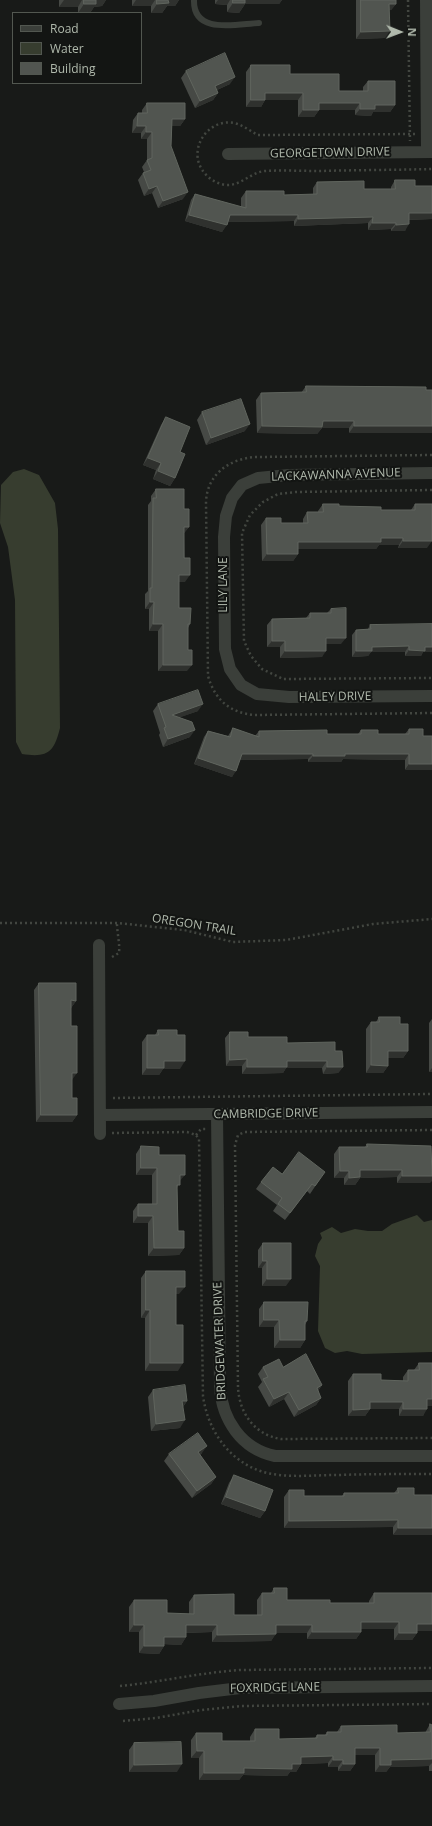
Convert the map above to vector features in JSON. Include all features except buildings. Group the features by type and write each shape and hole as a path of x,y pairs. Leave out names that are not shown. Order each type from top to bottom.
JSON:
{"street":[{"path":"426,0 430,152"},
{"name":"GEORGETOWN DRIVE","path":"228,154 430,152"},
{"name":"LACKAWANNA AVENUE","path":"242,486 258,478 289,475 432,473"},
{"name":"LILY LANE","path":"241,685 230,669 225,649 224,537 228,507 232,498 242,486"},
{"name":"HALEY DRIVE","path":"241,685 257,694 289,698 432,696"},
{"path":"99,945 100,1115 104,1134"},
{"name":"CAMBRIDGE DRIVE","path":"100,1115 432,1112"},
{"name":"BRIDGEWATER DRIVE","path":"217,1114 220,1387 222,1406 230,1424 248,1444 259,1451 275,1456 432,1456"},
{"name":"FOXRIDGE LANE","path":"119,1704 154,1701 205,1692 240,1688 432,1686"}],"lane":[{"path":"194,0 197,16 202,21 210,25 259,23"}],"path":[{"path":"408,0 410,170"},
{"path":"432,455 242,458 229,463 215,476 208,489 206,502 208,676 214,691 225,705 240,713 255,715 432,713"},
{"path":"432,490 296,492 278,494 263,502 250,515 242,533 242,631 246,649 262,669 277,677 290,680 432,678"},
{"name":"OREGON TRAIL","path":"0,923 117,923 184,930 233,942 286,940 373,924 432,919"},
{"path":"99,960 109,959 119,953 120,945 117,934 117,923"},
{"path":"107,1098 432,1094"},
{"path":"432,1130 245,1132 238,1135 235,1145 238,1386 239,1402 245,1415 258,1430 267,1435 280,1439 432,1438"},
{"path":"104,1134 187,1132 196,1135 199,1139 203,1396 209,1423 228,1450 236,1458 252,1467 277,1474 432,1474"},
{"path":"120,1686 159,1682 202,1674 239,1670 432,1668"},
{"path":"123,1721 156,1718 232,1706 432,1704"}],"water":[{"path":"24,469 39,475 55,503 58,529 60,728 52,748 44,754 38,755 22,754 16,742 15,600 8,547 0,523 1,485 13,472"},
{"path":"417,1215 424,1222 432,1220 432,1352 362,1354 347,1351 335,1353 325,1348 318,1331 320,1266 315,1256 318,1244 322,1238 320,1233 332,1227 341,1233 355,1229 382,1231 392,1224"}]}
